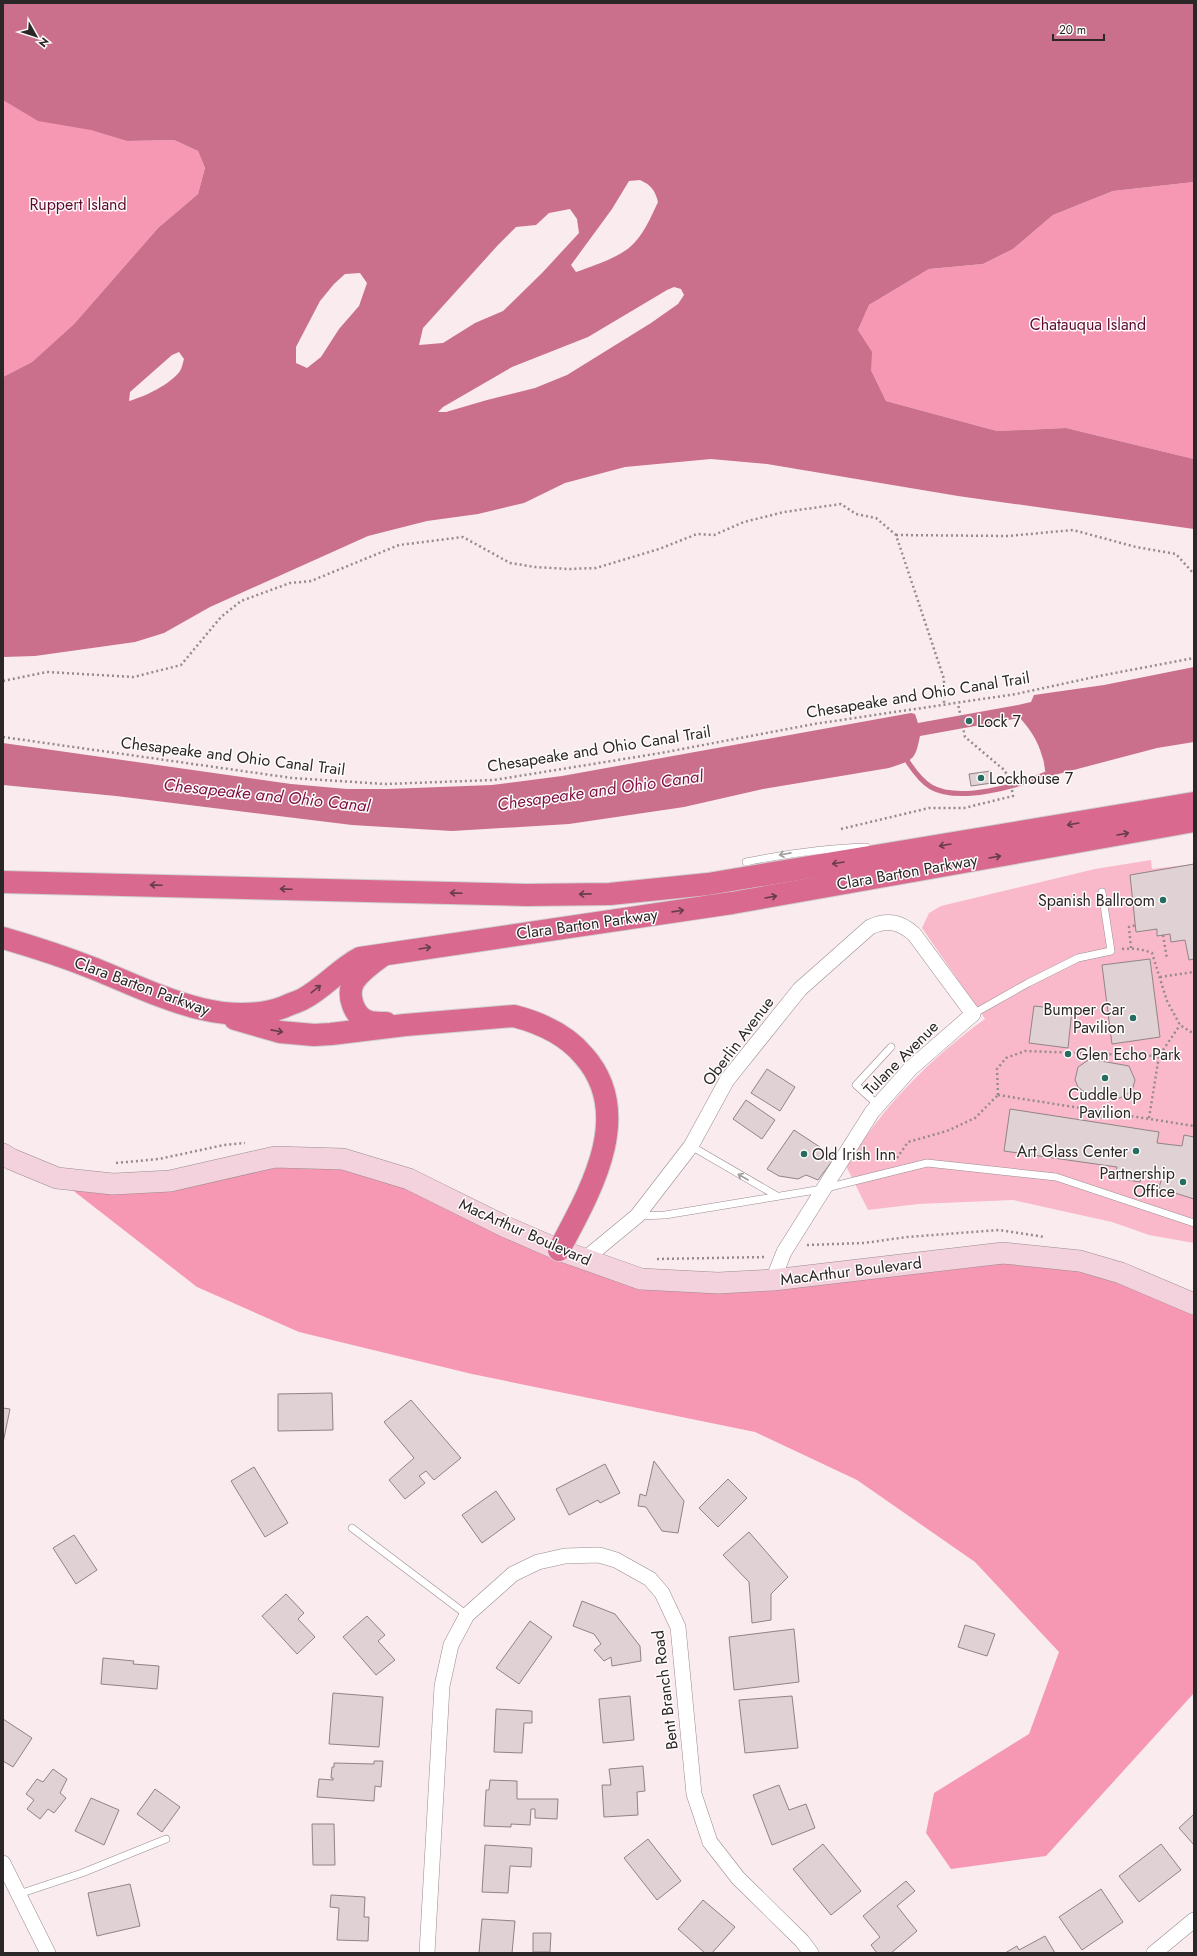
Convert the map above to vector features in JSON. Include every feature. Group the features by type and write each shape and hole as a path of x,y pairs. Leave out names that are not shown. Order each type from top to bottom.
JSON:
{"highway":[{"name":"Clara Barton Parkway","path":"3,882 526,895 610,894 708,884 1194,803"},
{"name":"Clara Barton Parkway","path":"3,938 44,951 159,995 213,1012 245,1014 265,1012 304,999 346,965 360,958 732,903 1194,821"},
{"path":"866,847 918,850"},
{"path":"610,894 698,877 746,862"},
{"path":"3,894 8,890 40,882"},
{"path":"3,924 44,951"},
{"path":"386,954 372,963 354,982 351,992 352,1002 360,1016 370,1022 405,1025"},
{"path":"213,1012 263,1028 297,1034 331,1034 405,1025 514,1016 531,1020 562,1035 576,1046 590,1062 599,1077 605,1095 609,1120 605,1142 597,1169 583,1202 559,1250"}],"main road":[{"name":"MacArthur Boulevard","path":"3,1154 11,1159 57,1178 113,1184 170,1181 275,1157 343,1159 409,1179 506,1227 559,1250 641,1279 718,1283 773,1280 1003,1253 1080,1261 1121,1273 1194,1304"}],"street":[{"name":"Oberlin Avenue","path":"585,1259 637,1216 691,1146 727,1080 800,989 870,927 877,924 892,923 904,925 914,934 973,1014"},
{"name":"Tulane Avenue","path":"773,1280 784,1252 822,1189 872,1112 911,1068 973,1014"},
{"name":"Bent Branch Road","path":"427,1953 442,1686 451,1645 467,1615 513,1574 538,1562 565,1556 599,1555 616,1560 650,1579 662,1593 678,1627 694,1794 710,1842 738,1878 802,1940 811,1953"},
{"path":"3,1863 48,1953"},
{"path":"1154,1953 1194,1920"}],"lane":[{"path":"746,862 790,853 831,848 866,847"},
{"path":"973,1014 1078,958 1111,951 1102,892"},
{"path":"878,1105 856,1085 891,1047"},
{"path":"691,1146 777,1196"},
{"path":"637,1216 665,1215 822,1189 927,1164 1056,1177 1194,1223"},
{"path":"352,1528 467,1615"},
{"path":"19,1894 82,1873 166,1839"}],"path":[{"path":"3,681 47,672 134,677 181,665 221,617 241,601 290,583 311,581 399,545 463,538 510,563 555,568 596,568 659,549 697,534 714,535 744,522 784,512 841,504 856,514 876,518 896,535 944,679 944,706"},
{"path":"896,535 1008,536 1073,530 1136,547 1176,554 1194,574"},
{"name":"Chesapeake and Ohio Canal Trail","path":"3,737 292,778 385,784 501,779 653,755 814,724 958,704 1194,658"},
{"path":"841,828 930,808 964,808 1013,796 1010,778 1004,769 974,746 965,737 958,704"},
{"path":"1131,948 1129,927 1136,925"},
{"path":"1163,935 1167,959"},
{"path":"1111,951 1131,948 1144,949 1152,953 1167,1001 1180,1025 1194,1034"},
{"path":"1160,977 1194,972"},
{"path":"1148,1118 1160,1056 1180,1025"},
{"path":"887,1173 908,1142 947,1131 975,1118 998,1095 997,1069 1006,1058 1025,1051 1160,1056"},
{"path":"998,1095 1194,1126"},
{"path":"649,1259 770,1257"}],"shaded area":[{"name":"Glen Echo Park","path":"1151,860 1152,869 1194,864 1194,1243 1149,1235 1112,1222 1013,1200 918,1204 868,1210 846,1166 875,1124 908,1086 964,1034 985,1019 922,928 929,913 941,906 1095,869"}],"green space":[{"name":"Ruppert Island","path":"3,100 127,141 174,140 198,151 205,168 198,194 158,228 74,324 32,362 3,377"},
{"name":"Chatauqua Island","path":"1194,182 1194,459 1066,428 997,431 886,401 871,370 871,352 858,330 869,305 929,269 983,264 1013,249 1053,215 1113,191"},
{"path":"343,1159 641,1279 1003,1253 1080,1261 1194,1304 1194,1693 1046,1856 951,1869 926,1833 934,1793 1029,1734 1059,1652 975,1562 857,1480 755,1432 472,1374 299,1332 197,1287 57,1178 113,1184"}],"water":[{"path":"3,3 1194,3 1194,182 1113,191 1053,215 1013,249 983,264 929,269 869,305 858,330 872,352 871,370 886,401 997,431 1066,428 1194,459 1194,529 958,496 767,464 711,459 625,467 565,483 524,503 478,514 427,521 368,536 210,607 164,633 135,642 35,656 3,657 3,377 32,362 74,324 158,228 198,194 205,168 198,151 174,140 127,141 91,130 38,121 3,100","holes":["640,180 650,186 655,194 658,202 646,226 635,243 625,251 576,272 571,265 612,209 629,181","570,209 577,219 579,233 542,273 503,311 475,323 443,343 419,345 423,328 498,245 516,227 536,225 549,213","360,273 367,283 359,306 339,329 321,357 307,368 296,363 296,347 320,301 334,284 345,274","674,287 681,289 684,295 678,304 651,323 567,375 535,388 446,412 438,412 443,407 512,367 588,337 667,290","179,352 184,359 180,371 164,385 129,401 130,392 172,355"]},
{"name":"Chesapeake and Ohio Canal","path":"1194,667 1194,742 1157,748 1047,777 1043,759 1036,740 1020,718 920,736 912,758 889,768 763,789 684,807 569,824 452,831 352,825 116,796 3,785 3,743 291,784 347,789 492,785 562,776 911,713 915,714 918,723 1031,702 1034,695 1104,685"}],"building":[{"name":"Lockhouse 7","path":"991,771 992,783 971,786 969,774"},
{"name":"Spanish Ballroom","path":"1194,864 1194,959 1189,960 1185,940 1171,942 1170,934 1157,936 1157,929 1136,932 1130,875"},
{"name":"Bumper Car Pavilion","path":"1150,959 1160,1037 1112,1044 1102,965"},
{"path":"1034,1006 1072,1010 1068,1048 1029,1043"},
{"name":"Cuddle Up Pavilion","path":"1090,1059 1129,1066 1135,1080 1132,1091 1120,1098 1087,1094 1078,1087 1075,1080 1078,1067"},
{"path":"767,1069 795,1087 780,1111 751,1093"},
{"path":"746,1100 775,1120 762,1139 733,1119"},
{"path":"1010,1109 1159,1132 1157,1143 1182,1146 1184,1135 1194,1137 1194,1199 1159,1188 1163,1173 1142,1171 1140,1182 1115,1178 1117,1167 1004,1151"},
{"name":"Old Irish Inn","path":"794,1130 835,1157 818,1180 806,1175 798,1179 779,1176 767,1169"},
{"path":"332,1393 333,1430 278,1431 278,1394"},
{"path":"411,1400 461,1458 434,1480 426,1471 419,1476 425,1483 405,1499 389,1480 414,1458 384,1422"},
{"path":"3,1408 10,1409 3,1443"},
{"path":"654,1461 684,1501 678,1533 662,1531 646,1507 638,1506 640,1494 646,1496"},
{"path":"605,1464 620,1493 600,1503 598,1500 569,1515 556,1489"},
{"path":"254,1467 288,1523 265,1537 231,1481"},
{"path":"728,1479 747,1498 718,1527 699,1508"},
{"path":"496,1491 515,1519 482,1543 462,1515"},
{"path":"749,1532 788,1577 771,1594 771,1620 752,1623 749,1582 723,1555"},
{"path":"74,1535 97,1570 76,1584 53,1548"},
{"path":"286,1594 304,1613 298,1619 315,1637 297,1654 262,1616"},
{"path":"582,1601 615,1614 640,1646 641,1661 612,1666 611,1657 604,1661 594,1650 601,1644 594,1634 573,1626"},
{"path":"367,1616 385,1635 378,1641 395,1660 376,1675 343,1637"},
{"path":"530,1621 552,1637 519,1684 496,1668"},
{"path":"965,1625 995,1634 987,1656 958,1647"},
{"path":"794,1629 799,1682 734,1690 729,1637"},
{"path":"103,1658 134,1661 133,1664 159,1666 157,1689 101,1684"},
{"path":"333,1693 383,1697 379,1747 329,1744"},
{"path":"630,1696 634,1740 603,1743 599,1699"},
{"path":"792,1696 798,1748 745,1753 739,1700"},
{"path":"496,1709 532,1711 532,1723 524,1723 522,1753 494,1752"},
{"path":"3,1719 32,1738 13,1767 3,1761"},
{"path":"374,1761 383,1761 381,1787 375,1786 374,1801 317,1797 319,1779 333,1780 333,1778 331,1778 334,1763 374,1764"},
{"path":"643,1766 645,1791 637,1792 638,1815 604,1817 602,1785 611,1785 609,1769"},
{"path":"53,1769 67,1779 60,1793 66,1798 54,1813 48,1809 40,1819 27,1809 34,1800 26,1794 37,1779 43,1782"},
{"path":"490,1780 517,1781 517,1799 558,1799 557,1819 535,1818 535,1809 531,1809 530,1825 511,1824 511,1827 484,1826 486,1790 489,1790"},
{"path":"779,1785 789,1810 806,1804 815,1828 772,1845 753,1795"},
{"path":"155,1789 180,1807 162,1832 137,1814"},
{"path":"91,1798 119,1810 104,1845 75,1831"},
{"path":"1194,1814 1194,1845 1179,1828"},
{"path":"312,1824 334,1824 335,1865 313,1865"},
{"path":"648,1839 681,1881 657,1900 624,1858"},
{"path":"823,1844 861,1891 831,1915 793,1869"},
{"path":"1161,1844 1181,1870 1139,1902 1119,1876"},
{"path":"485,1845 532,1848 531,1867 510,1866 508,1893 482,1892"},
{"path":"906,1881 915,1891 897,1906 917,1931 891,1953 877,1953 871,1945 880,1937 863,1916"},
{"path":"130,1884 140,1926 97,1936 88,1893"},
{"path":"1101,1889 1123,1922 1082,1950 1059,1917"},
{"path":"331,1895 365,1897 364,1917 369,1917 368,1941 337,1940 339,1908 330,1907"},
{"path":"703,1900 735,1927 712,1953 705,1953 678,1929"},
{"path":"482,1919 515,1921 512,1953 479,1953"},
{"path":"533,1933 551,1933 550,1952 533,1952"},
{"path":"1045,1936 1055,1953 1005,1953 1017,1946 1019,1950"}],"waterway":[{"path":"908,762 927,785 943,792 972,793 988,791 1005,788 1046,774"}],"place":[{"name":"Lock 7","path":"969,721"},
{"name":"Lockhouse 7","path":"981,778"},
{"name":"Spanish Ballroom","path":"1163,900"},
{"name":"Bumper Car Pavilion","path":"1133,1018"},
{"name":"Glen Echo Park","path":"1068,1054"},
{"name":"Cuddle Up Pavilion","path":"1105,1078"},
{"name":"Art Glass Center","path":"1136,1151"},
{"name":"Old Irish Inn","path":"804,1154"},
{"name":"Partnership Office","path":"1183,1182"}]}
